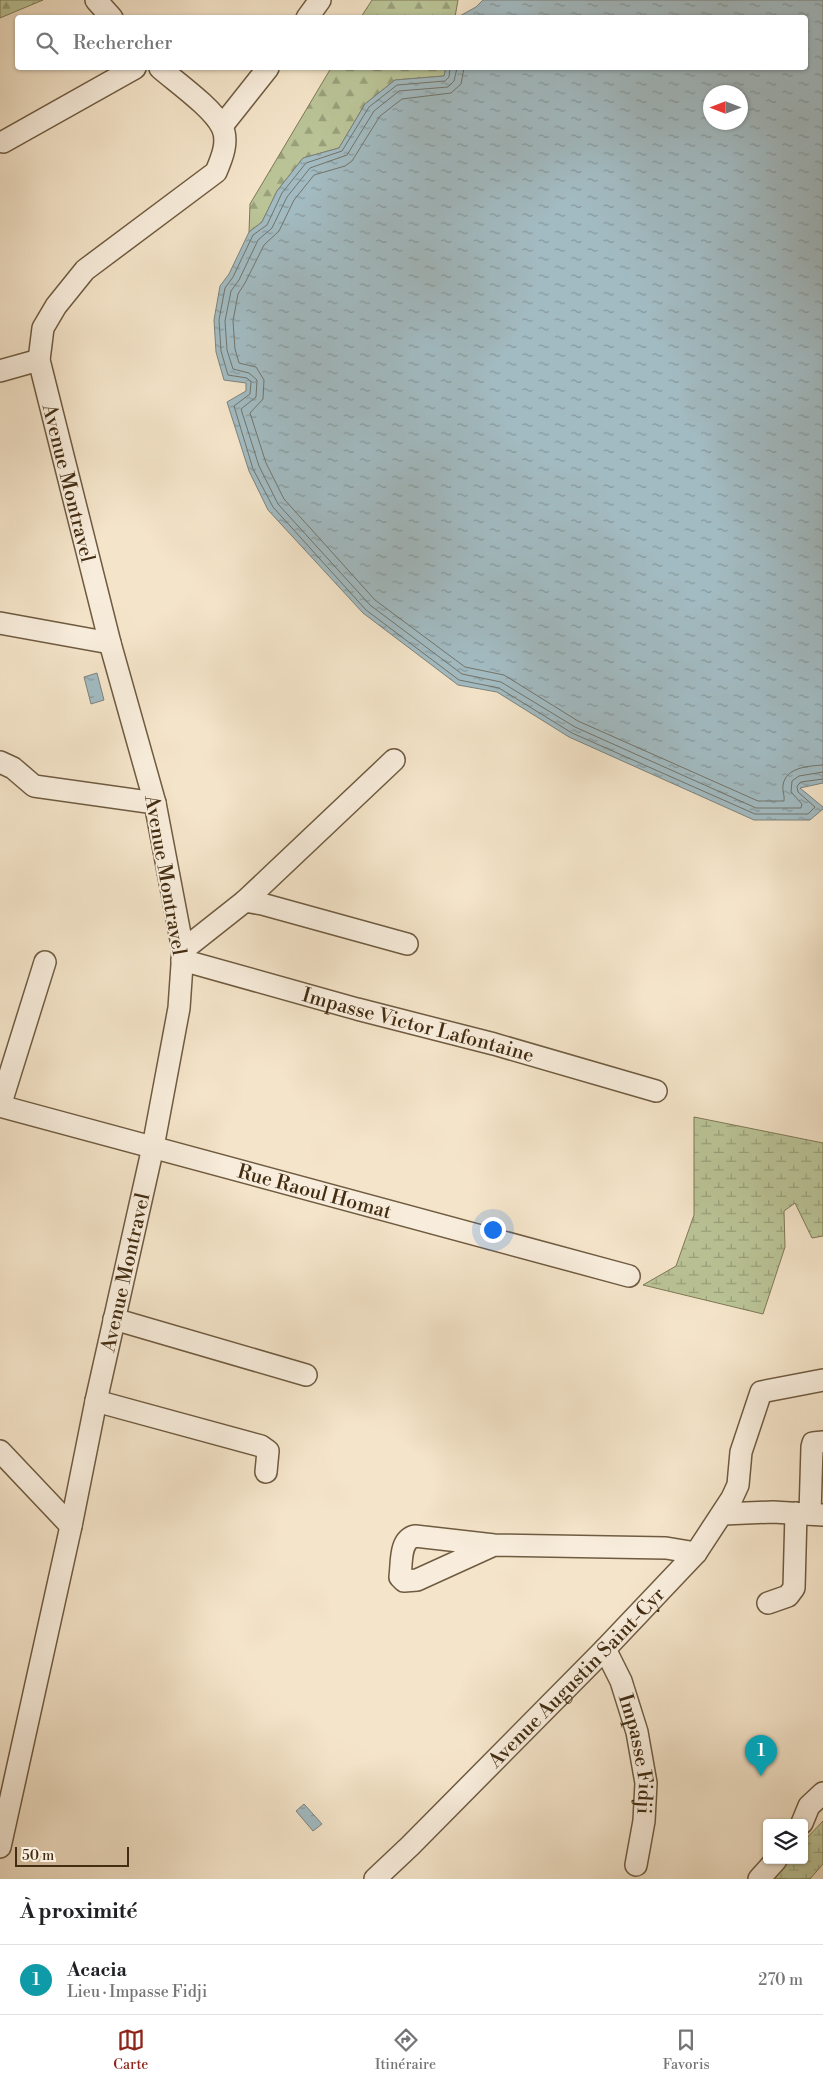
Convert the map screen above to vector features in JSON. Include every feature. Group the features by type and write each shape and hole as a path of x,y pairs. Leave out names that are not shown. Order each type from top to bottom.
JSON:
{"street":[{"path":"96,0 109,15"},
{"path":"309,15 320,0"},
{"path":"3,142 131,70"},
{"path":"162,70 206,108 222,126 266,70"},
{"name":"Avenue Montravel","path":"0,1847 6,1787 71,1526 96,1401 153,1147 179,1008 182,955 155,804 110,643 39,360 43,328 56,306 85,270 216,172 224,149 222,126"},
{"path":"0,371 39,360"},
{"path":"0,623 110,643"},
{"path":"182,955 245,901 394,760"},
{"path":"0,762 13,768 34,786 155,804"},
{"path":"245,901 408,944"},
{"name":"Impasse Victor Lafontaine","path":"182,955 357,1009 494,1044 656,1090"},
{"path":"0,1106 45,962"},
{"name":"Rue Raoul Homat","path":"0,1106 629,1276"},
{"path":"114,1319 306,1375"},
{"name":"Avenue Augustin Saint-Cyr","path":"384,1876 696,1553 723,1514 738,1485 741,1452 761,1392 823,1380"},
{"path":"96,1401 261,1446 268,1451 266,1472"},
{"path":"768,1603 788,1596 794,1588 810,1514 812,1447 813,1443 823,1442"},
{"path":"0,1451 71,1526"},
{"path":"723,1514 810,1514"},
{"path":"494,1545 666,1548 696,1553"},
{"name":"Impasse Fidji","path":"605,1649 621,1681 637,1732 646,1783 644,1821 636,1865"},
{"path":"804,1819 809,1806 823,1793"},
{"path":"759,1879 772,1864"}],"green space":[{"path":"0,0 43,0 0,18"},
{"path":"372,0 458,0 455,15 362,15"},
{"path":"330,70 446,70 444,76 395,80 365,104 339,148 303,158 277,191 262,222 249,232 250,204"},
{"path":"694,1117 823,1143 823,1236 812,1238 795,1203 784,1211 785,1247 763,1314 643,1285 676,1266 694,1215"},
{"path":"823,1821 823,1864 810,1879 770,1879 783,1864 808,1864 808,1837"}],"water":[{"path":"483,0 823,0 823,783 800,788 823,809 810,820 754,820 569,737 497,692 458,685 363,613 268,510 249,471 227,402 246,391 246,383 224,380 216,352 214,320 220,286 229,274 249,232 262,222 277,191 303,158 339,148 365,104 395,80 444,76 446,70 808,70 808,15 462,15 476,7"},
{"path":"97,673 104,700 91,704 84,677"},
{"path":"304,1804 322,1824 313,1831 296,1811"}],"place":[{"name":"Acacia","path":"761,1776"}]}
